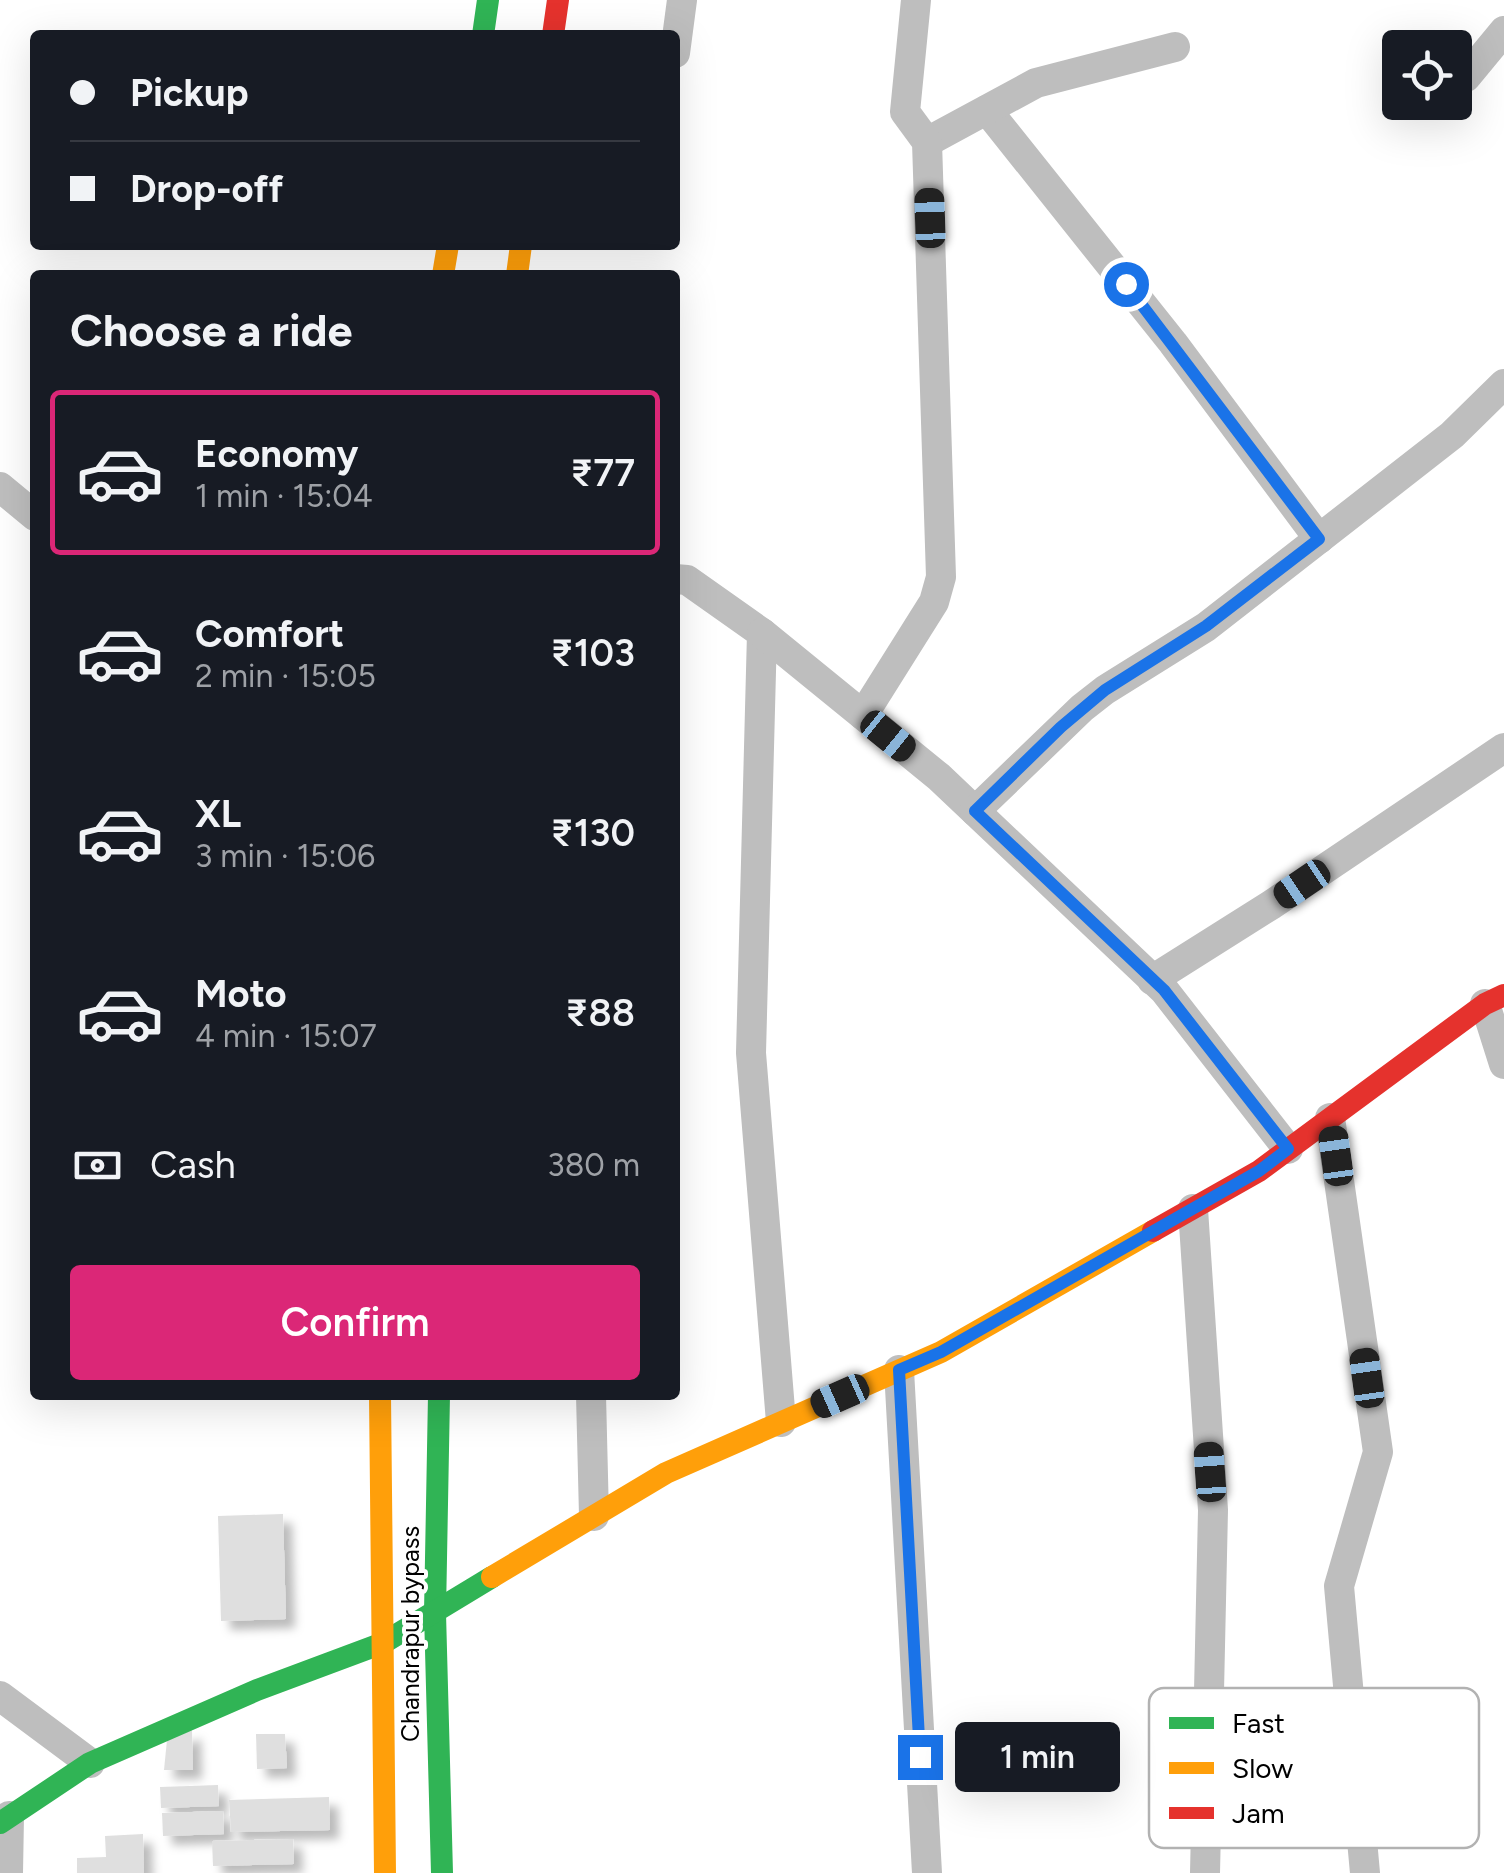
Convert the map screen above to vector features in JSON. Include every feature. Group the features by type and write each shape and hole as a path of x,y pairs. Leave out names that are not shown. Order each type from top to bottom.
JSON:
{"main road":[{"path":"484,30 488,0"},
{"path":"553,30 558,0"},
{"path":"5,1819 90,1763 256,1690 383,1643 666,1473 941,1352 1259,1171 1495,999"},
{"name":"Chandrapur bypass","path":"380,1400 385,1873"},
{"name":"Chandrapur bypass","path":"440,1400 435,1613 442,1873"}],"street":[{"path":"678,30 682,0"},
{"path":"863,715 934,602 941,576 928,142 905,112 921,4"},
{"path":"1472,70 1504,31"},
{"path":"928,142 1049,78 1175,47"},
{"path":"987,110 1173,343 1319,539"},
{"path":"975,811 1094,698 1206,626 1452,434 1504,384"},
{"path":"0,487 30,512"},
{"path":"680,579 762,634 975,811 1164,990 1288,1149"},
{"path":"762,634 751,1052 781,1422"},
{"path":"1152,980 1504,748"},
{"path":"1495,999 1504,1064"},
{"path":"1330,1118 1378,1452 1339,1586 1349,1688"},
{"path":"1193,1209 1213,1510 1209,1688"},
{"path":"899,1370 927,1873"},
{"path":"591,1400 594,1516"},
{"path":"0,1696 90,1763"},
{"path":"5,1819 8,1873"},
{"path":"1204,1873 1205,1848"},
{"path":"1364,1848 1366,1873"}],"building":[{"path":"283,1514 286,1619 221,1621 218,1516"},
{"path":"192,1730 193,1770 164,1770 167,1740"},
{"path":"256,1734 285,1734 287,1768 257,1769"},
{"path":"218,1785 219,1806 161,1808 160,1787"},
{"path":"329,1797 330,1830 231,1832 229,1800"},
{"path":"223,1811 224,1834 163,1836 162,1813"},
{"path":"143,1834 144,1873 77,1873 77,1858 106,1857 105,1836"},
{"path":"293,1839 294,1864 213,1866 212,1841"}],"traffic: fast":[{"path":"484,30 488,0"},
{"path":"439,1400 435,1613 442,1873"},
{"path":"0,1823 90,1763 257,1690 383,1643 492,1577"}],"traffic: slow":[{"path":"444,270 447,250"},
{"path":"518,270 520,250"},
{"path":"492,1577 666,1473 941,1352 1153,1231"},
{"path":"380,1400 385,1873"}],"traffic: jam":[{"path":"554,30 558,0"},
{"path":"1153,1231 1259,1171 1485,1004 1504,995"}],"route":[{"path":"920,1757 899,1370 973,1334 1259,1171 1288,1149 1164,990 975,811 1082,708 1206,626 1319,539 1126,284"}]}
